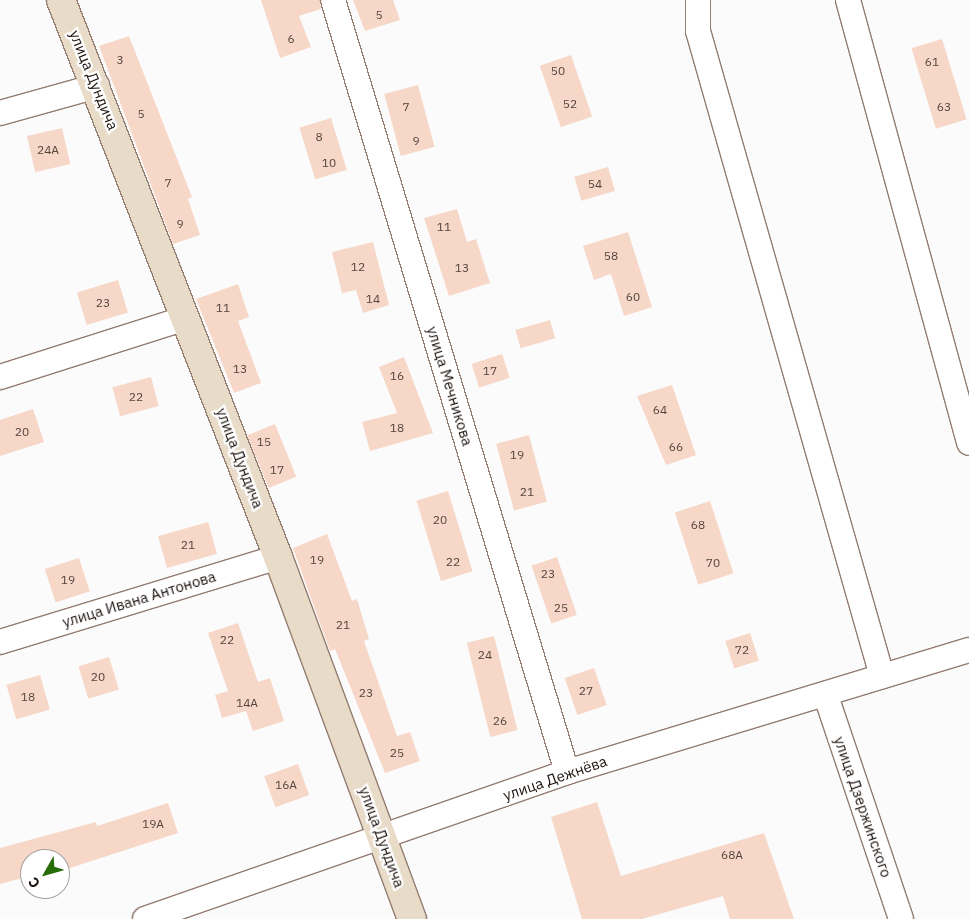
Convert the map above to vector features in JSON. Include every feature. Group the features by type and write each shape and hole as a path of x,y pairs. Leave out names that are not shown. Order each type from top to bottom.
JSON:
{"street":[{"name":"улица Дундича","path":"61,0 97,86 278,557 412,919"},
{"name":"улица Мечникова","path":"333,0 567,772"},
{"path":"698,0 698,31 882,676"},
{"path":"848,0 969,443"},
{"path":"0,113 97,86"},
{"path":"0,377 186,318"},
{"name":"улица Ивана Антонова","path":"0,642 278,557"},
{"name":"улица Дежнёва","path":"144,919 383,840 567,772 826,696 882,676 969,650"},
{"name":"улица Дзержинского","path":"826,696 901,919"}],"building":[{"path":"261,0 320,0 321,9 299,16 311,47 280,58"},
{"path":"353,0 393,0 400,20 365,31"},
{"path":"129,36 192,197 188,199 200,235 173,244 99,46"},
{"path":"942,39 967,119 936,129 911,48"},
{"path":"571,55 592,116 561,127 540,66"},
{"path":"418,85 435,147 401,156 384,94"},
{"path":"331,118 347,170 315,179 299,128"},
{"path":"62,128 70,164 35,172 27,136"},
{"path":"608,167 615,191 581,201 574,177"},
{"path":"457,209 467,242 476,239 490,283 449,296 424,218"},
{"path":"628,232 652,307 624,316 611,274 594,280 583,246"},
{"path":"373,242 389,305 363,313 356,290 342,293 332,252"},
{"path":"118,280 128,313 87,325 77,293"},
{"path":"238,284 249,317 238,321 261,383 234,393 196,299"},
{"path":"550,320 555,338 521,348 515,330"},
{"path":"502,354 510,378 479,388 472,364"},
{"path":"404,357 433,433 370,451 362,422 397,413 379,367"},
{"path":"151,377 159,406 120,416 112,387"},
{"path":"672,385 696,455 666,465 637,396"},
{"path":"33,409 44,442 0,456 0,420"},
{"path":"275,424 296,477 269,488 247,435"},
{"path":"529,435 547,502 514,510 496,444"},
{"path":"448,491 473,571 441,581 416,501"},
{"path":"710,501 733,573 698,585 675,512"},
{"path":"208,522 217,554 167,568 158,536"},
{"path":"327,534 352,601 357,599 369,639 364,641 397,736 410,732 420,761 385,773 335,649 330,651 293,548"},
{"path":"557,557 577,615 551,623 531,566"},
{"path":"79,558 90,591 56,602 45,569"},
{"path":"238,623 258,682 270,678 284,721 253,731 246,711 222,718 215,695 228,691 208,633"},
{"path":"750,633 759,661 734,669 725,641"},
{"path":"494,636 517,730 490,737 467,643"},
{"path":"109,657 119,690 88,699 78,666"},
{"path":"594,668 607,705 577,715 565,678"},
{"path":"40,675 50,710 16,719 6,685"},
{"path":"298,764 309,795 275,807 264,776"},
{"path":"597,802 621,876 764,833 794,919 730,919 723,896 642,919 582,919 551,817"},
{"path":"168,803 178,833 70,868 70,849 20,849 20,879 0,884 0,848 96,822 97,826"}]}
